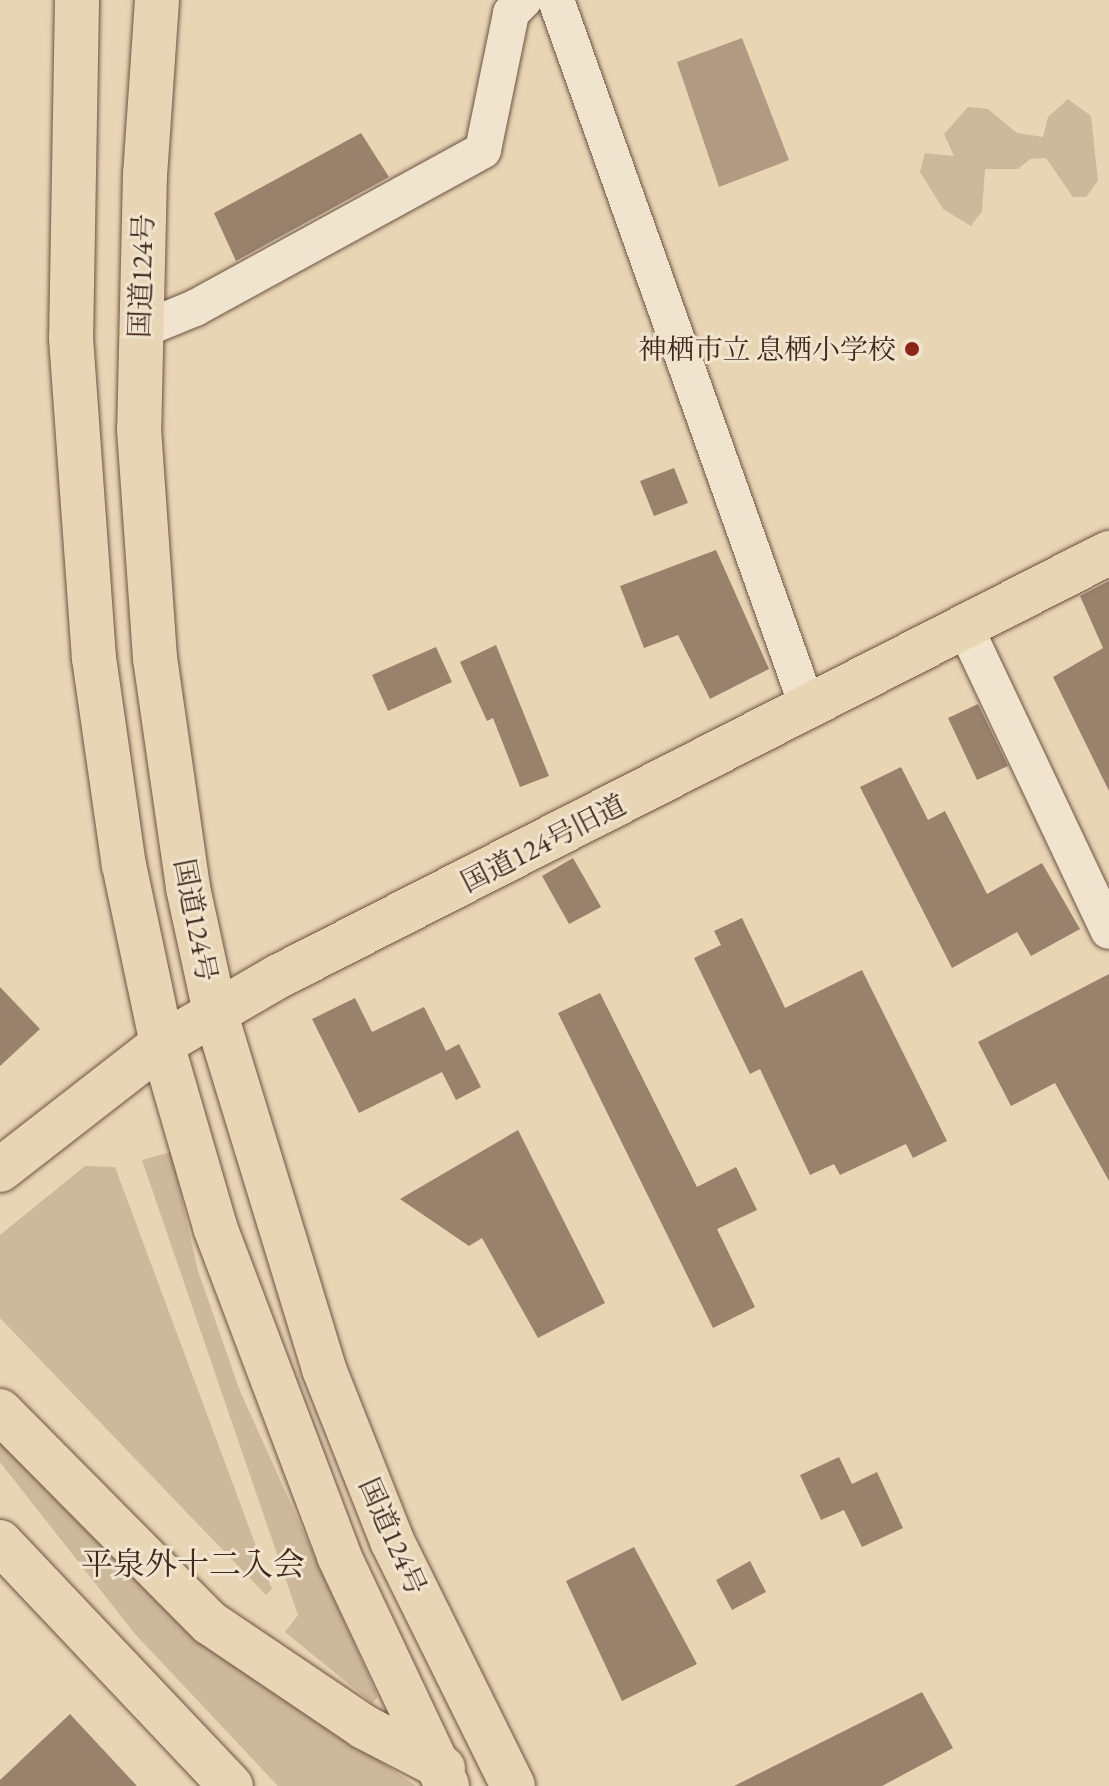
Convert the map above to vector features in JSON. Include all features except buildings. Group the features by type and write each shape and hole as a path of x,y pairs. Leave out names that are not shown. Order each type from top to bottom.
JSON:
{"highway":[{"name":"国道124号","path":"77,0 71,322 82,513 106,759 162,1044 215,1227 274,1387 339,1556 441,1775"},
{"name":"国道124号","path":"157,0 139,331 139,429 155,658 188,888 215,1012 324,1369 392,1541 513,1786"},
{"name":"国道124号旧道","path":"0,1170 162,1044 215,1012 1109,553"},
{"path":"0,1411 210,1623 302,1688 441,1775 484,1786"},
{"path":"0,1542 231,1786"}],"street":[{"path":"139,331 195,308 483,150 511,13 524,0"},
{"path":"556,0 808,708"},
{"path":"965,627 1109,931"}],"shaded area":[{"path":"742,38 789,160 719,187 677,62"},
{"path":"1068,99 1091,116 1098,181 1086,197 1073,197 1046,158 1030,159 1018,169 985,169 982,211 971,226 943,209 920,172 925,153 954,156 944,134 968,107 988,109 1017,133 1043,137 1048,117"},
{"path":"171,1152 198,1271 240,1391 378,1697 372,1703 285,1632 298,1615 142,1160"},
{"path":"85,1166 115,1167 272,1589 266,1595 0,1318 0,1235"},
{"path":"0,1439 181,1622 416,1786 278,1786 135,1634 0,1462"}],"place":[{"name":"神栖市立 息栖小学校","path":"912,349"}],"district":[{"name":"平泉外十二入会","path":"193,1564"}]}
